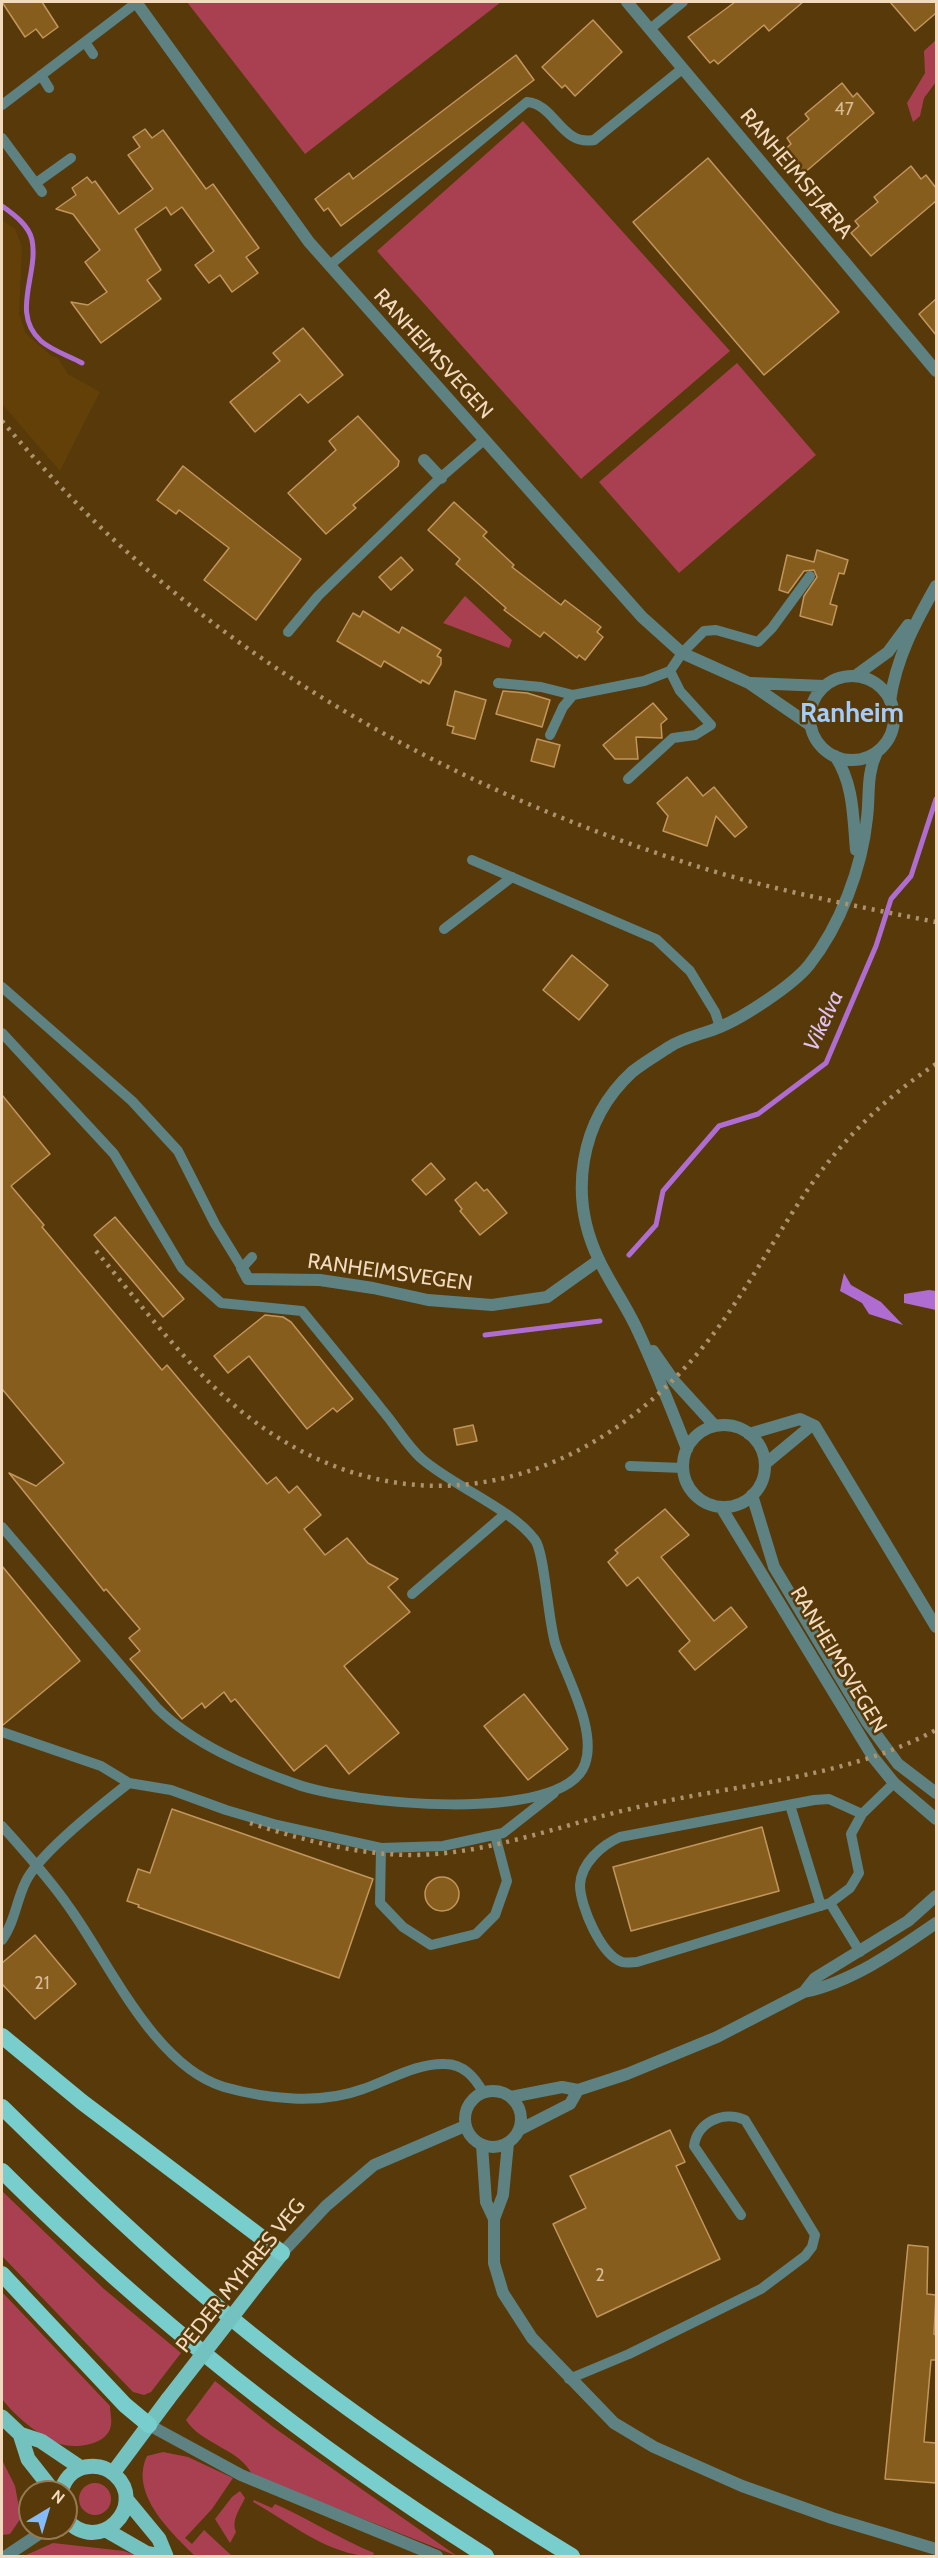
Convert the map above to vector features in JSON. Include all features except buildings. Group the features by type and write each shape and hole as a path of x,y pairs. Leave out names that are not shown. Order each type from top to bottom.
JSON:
{"highway":[{"path":"2,2036 82,2102 282,2253"},
{"path":"2,2107 154,2251 284,2360 470,2493 572,2556"},
{"path":"2,2171 120,2282 248,2388 371,2480 486,2556"},
{"path":"2,2274 125,2405 149,2425"}],"main road":[{"name":"PEDER MYHRES VEG","path":"113,2473 282,2253"},
{"path":"2,2417 20,2434 41,2441 81,2468"},
{"path":"20,2434 28,2459 45,2480"},
{"path":"67,2480 81,2468 101,2467 113,2473 124,2487 126,2499 122,2516 106,2530"},
{"path":"126,2499 159,2539 165,2556"},
{"path":"78,2527 83,2531 106,2530 146,2553 160,2556"}],"street":[{"name":"RANHEIMSVEGEN","path":"136,2 278,200 330,265 642,617 682,653 749,682 810,725"},
{"name":"RANHEIMSFJÆRA","path":"627,2 936,371"},
{"path":"424,460 441,478"},
{"path":"858,863 850,789 843,768 835,756 819,744 810,725 812,704 824,686 834,680 855,676 888,652 936,586"},
{"path":"890,701 908,636 936,586"},
{"path":"687,1449 664,1390 635,1326 602,1264 586,1224 581,1196 586,1143 604,1103 632,1072 674,1044 720,1027 752,1011 808,966 838,918 858,863 867,818 868,777 877,752 891,734 894,712 890,701 876,684 855,676"},
{"name":"RANHEIMSVEGEN","path":"749,682 824,686"},
{"path":"835,756 855,760 877,752"},
{"name":"RANHEIMSVEGEN","path":"242,1268 248,1279 320,1280 428,1300 492,1305 547,1297 602,1264"},
{"path":"635,1326 674,1381 715,1426"},
{"path":"749,1434 800,1419 821,1433 936,1627"},
{"path":"765,1464 812,1425"},
{"path":"715,1426 733,1426 749,1434 760,1448 765,1464 762,1481 752,1495 738,1504 721,1507 702,1501 685,1478 683,1468 687,1449 698,1434 715,1426"},
{"name":"RANHEIMSVEGEN","path":"752,1495 774,1567 867,1722 898,1764 936,1793"},
{"name":"RANHEIMSVEGEN","path":"721,1507 873,1757 894,1783 936,1819"},
{"path":"804,1992 815,1978 908,1921 936,1896"},
{"path":"578,2090 570,2103 519,2130 508,2143 500,2147 482,2145 474,2141 465,2126 466,2108 483,2092 495,2091 511,2097 562,2087 578,2090 669,2059 804,1992 822,1988 879,1960 936,1923"},
{"path":"511,2097 521,2112 519,2130"},
{"name":"PEDER MYHRES VEG","path":"282,2253 326,2206 374,2165 465,2126"},
{"path":"494,2219 503,2195 508,2143"},
{"path":"482,2145 486,2202 494,2219 494,2263 503,2293 532,2338 569,2379 614,2423 654,2447 688,2463 798,2507 936,2548"},
{"path":"149,2425 241,2475 437,2556"},
{"path":"6,2556 30,2540"}],"lane":[{"path":"2,105 136,2"},
{"path":"650,29 683,2"},
{"path":"85,42 93,54"},
{"path":"330,265 527,102 541,107 574,139 584,142 594,140 682,69"},
{"path":"41,75 49,87"},
{"path":"2,138 39,188 70,158"},
{"path":"288,632 318,596 484,440"},
{"path":"498,683 541,687 573,695 644,681 670,671 682,653 704,631 716,630 758,642 772,628 810,576"},
{"path":"628,778 673,738 695,735 711,725 680,691 670,671"},
{"path":"550,735 563,706 573,695"},
{"path":"472,860 656,939 690,971 715,1012 720,1027"},
{"path":"444,929 512,877"},
{"path":"2,987 132,1101 178,1151 214,1224 242,1268 252,1257"},
{"path":"2,1033 114,1154 182,1268 221,1303 302,1311 422,1458 505,1514 536,1541 555,1642 587,1728 585,1763 574,1781 558,1790 503,1833 443,1846 381,1848 277,1825 171,1790 129,1783 101,1766 2,1732"},
{"path":"630,1466 683,1468"},
{"path":"412,1594 505,1514"},
{"path":"2,1527 67,1600 157,1708 177,1728 203,1743 297,1785 340,1795 423,1804 516,1802 558,1790"},
{"path":"2,1940 10,1929 26,1880 37,1865 97,1808 129,1783"},
{"path":"862,1814 829,1799 620,1837 608,1842 584,1869 580,1885 583,1903 597,1937 607,1950 622,1962 637,1962 826,1904 850,1888 859,1873 851,1833 862,1814 894,1783"},
{"path":"790,1805 826,1904 860,1952"},
{"path":"2,1827 37,1865 69,1906 150,2030 169,2052 192,2070 220,2086 277,2098 325,2097 360,2090 413,2070 445,2063 468,2072 483,2092"},
{"path":"381,1848 380,1903 403,1927 431,1945 476,1934 495,1915 507,1881 495,1835"},
{"path":"569,2379 629,2354 760,2289 805,2256 812,2247 815,2235 745,2120 736,2116 725,2116 703,2125 696,2134 694,2146 741,2215"}],"shaded area":[{"path":"187,2 501,2 305,154"},
{"path":"936,40 936,82 924,98 920,116 913,122 907,103 925,73 924,51"},
{"path":"523,121 730,351 581,479 377,251"},
{"path":"2,220 15,229 22,247 19,314 26,334 52,356 58,358 68,374 100,392 60,471 2,404"},
{"path":"737,363 816,455 679,573 599,482"},
{"path":"465,596 512,640 509,648 443,623"},
{"path":"844,1273 851,1285 881,1302 903,1325 869,1314 862,1303 840,1291"},
{"path":"936,1291 936,1310 904,1303 904,1294"},
{"path":"2,2191 104,2289 181,2353 151,2392 144,2395 133,2392 2,2256"},
{"path":"2,2292 110,2406 111,2425 104,2437 91,2444 75,2446 60,2444 28,2425 2,2399"},
{"path":"215,2381 273,2427 457,2556 252,2475 239,2459 202,2435 186,2420"},
{"path":"163,2452 188,2457 233,2478 212,2509 185,2538 192,2544 204,2530 232,2556 195,2556 155,2511 148,2498 143,2470 147,2456"},
{"path":"2,2460 15,2486 18,2522 10,2534 2,2535"},
{"path":"95,2483 106,2488 111,2499 106,2510 95,2515 84,2510 79,2499 84,2488"},
{"path":"240,2491 245,2498 235,2519 236,2532 230,2543 215,2519 232,2497"},
{"path":"254,2500 272,2508 275,2504 288,2510 374,2553 373,2556 357,2555 326,2545 253,2502"},
{"path":"53,2543 124,2551 137,2556 24,2556"}],"waterway":[{"path":"2,206 24,225 32,240 32,266 26,306 32,330 45,344 82,363"},
{"name":"Vikelva","path":"629,1255 656,1225 663,1191 719,1126 758,1114 826,1063 876,946 891,899 911,876 936,799"},
{"name":"Vikelva","path":"485,1335 600,1321"}],"railway":[{"path":"2,421 99,526 196,610 260,657 327,701 397,741 542,810 693,865 783,890 936,922"},
{"path":"96,1251 188,1361 229,1401 251,1419 312,1456 374,1478 436,1486 497,1480 556,1461 612,1430 664,1389 723,1321 800,1201 844,1143 878,1109 936,1064"},
{"path":"250,1823 310,1841 372,1852 414,1855 469,1850 669,1800 825,1770 900,1747 936,1730"}],"district":[{"name":"Ranheim","path":"852,714"}]}
